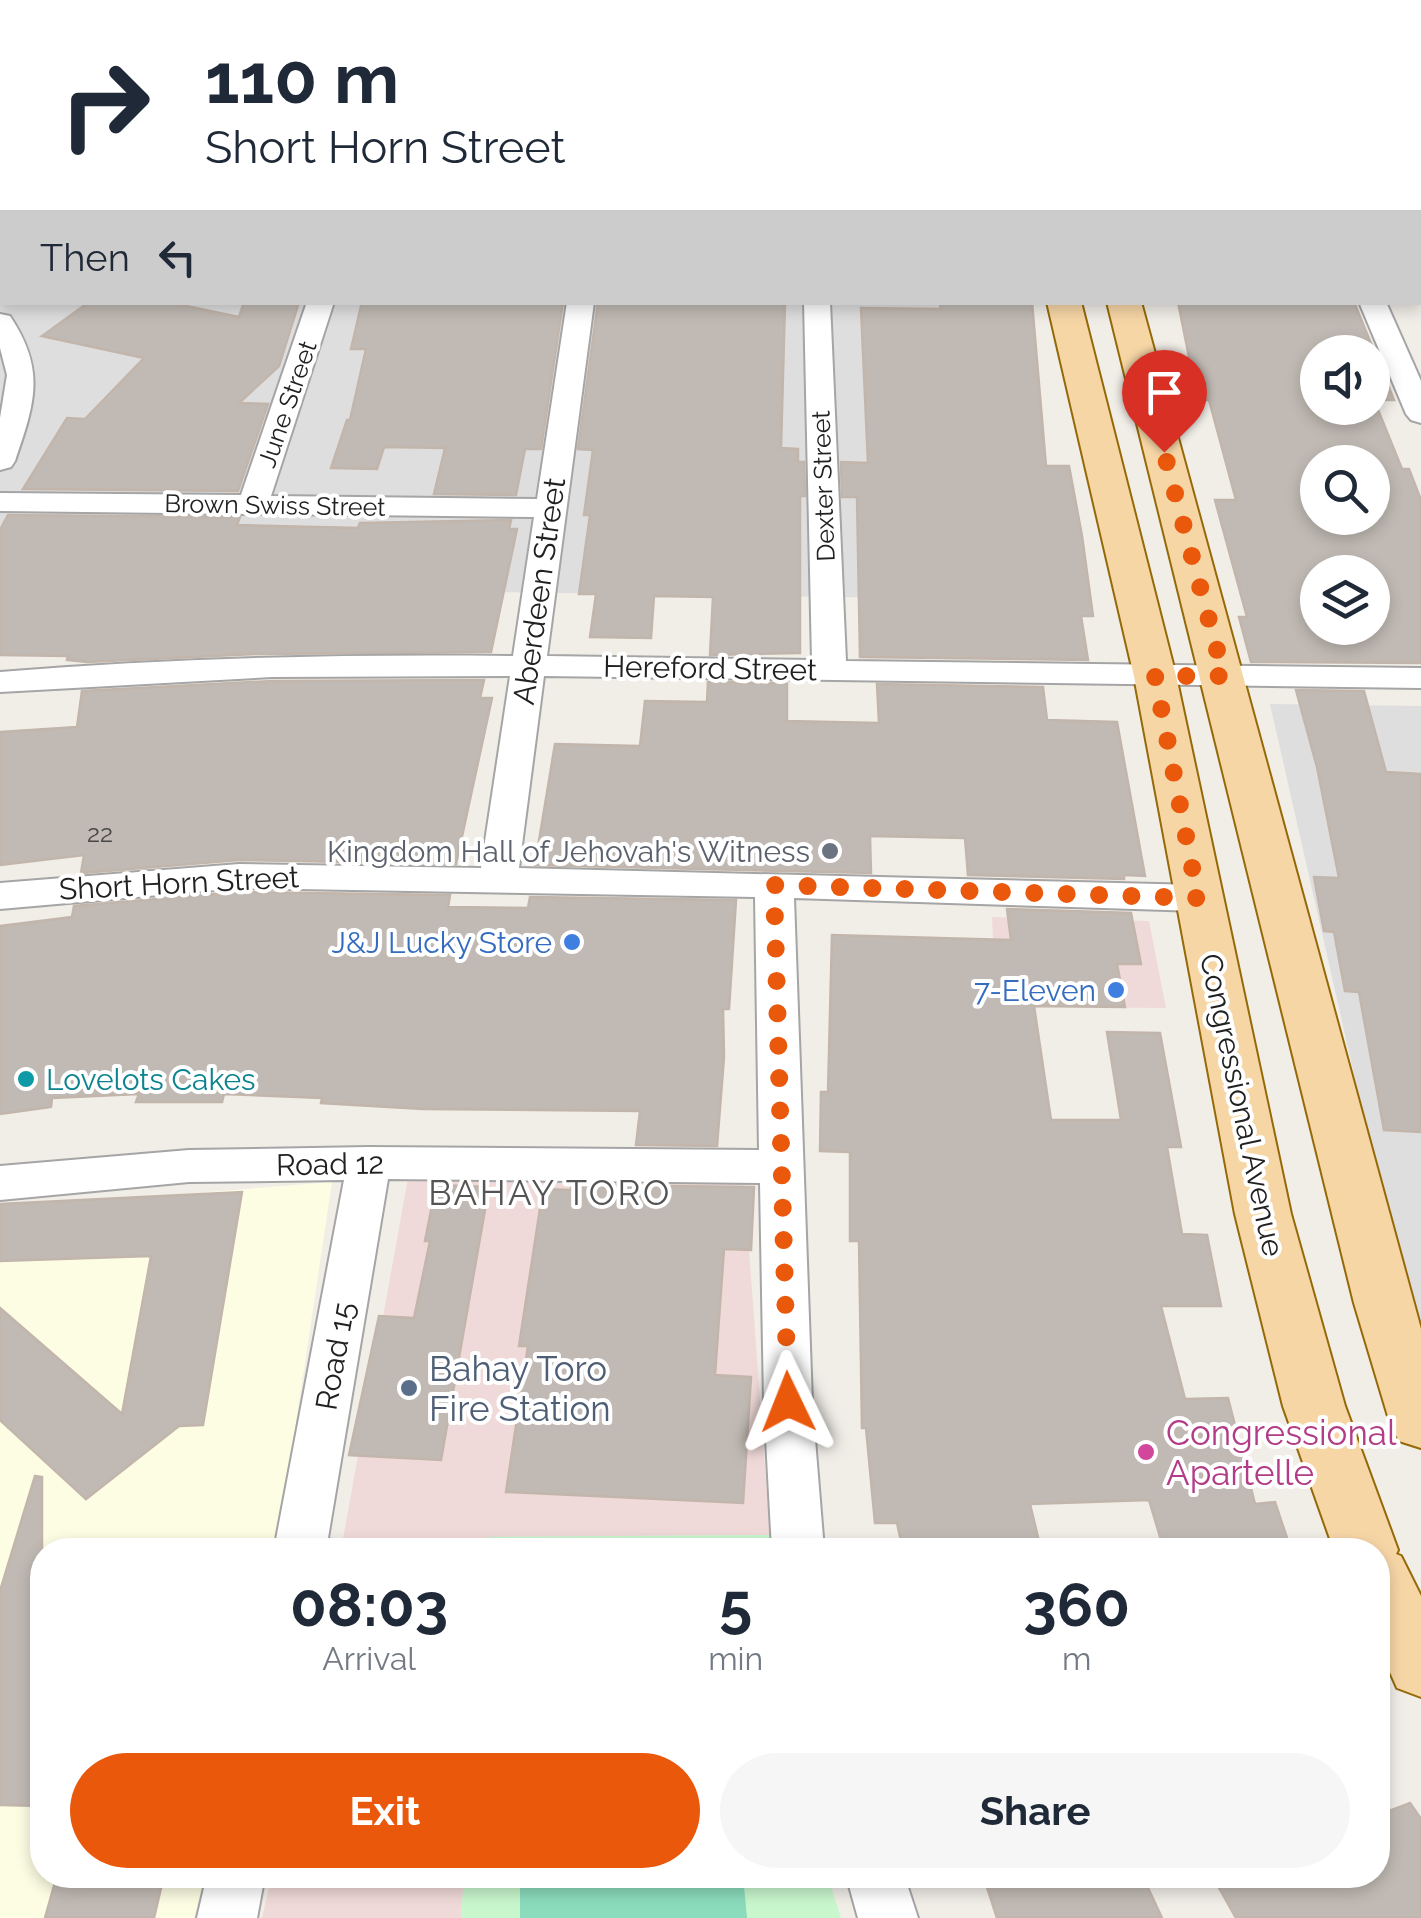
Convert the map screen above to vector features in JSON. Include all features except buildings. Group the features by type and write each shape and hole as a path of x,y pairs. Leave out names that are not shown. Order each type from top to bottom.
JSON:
{"main road":[{"name":"Congressional Avenue","path":"1065,305 1155,676 1198,898 1287,1312 1314,1406 1362,1538"},
{"path":"1125,305 1224,676 1383,1303 1421,1423"},
{"path":"1390,1601 1421,1666"}],"street":[{"name":"June Street","path":"253,505 320,305"},
{"name":"Aberdeen Street","path":"498,879 581,305"},
{"name":"Dexter Street","path":"818,305 829,670"},
{"path":"1373,305 1421,414"},
{"path":"0,322 15,348 24,393 0,461"},
{"name":"Brown Swiss Street","path":"0,502 551,508"},
{"name":"Hereford Street","path":"0,682 98,673 252,667 529,666 1421,678"},
{"name":"Short Horn Street","path":"0,896 240,876 774,885 1198,898"},
{"path":"774,885 788,1402 797,1538"},
{"name":"Road 12","path":"0,1183 159,1168 370,1162 780,1166"},
{"name":"Road 15","path":"302,1538 370,1162"},
{"path":"227,1918 233,1888"},
{"path":"879,1888 888,1918"}],"shaded area":[{"path":"0,305 947,305 979,599 0,585"},
{"path":"1270,704 1421,706 1421,1358 1361,1105"},
{"path":"992,917 1149,921 1166,1008 996,1007"},
{"path":"408,1178 744,1181 770,1535 343,1538"},
{"path":"332,1182 279,1538 30,1538 30,1888 202,1888 194,1918 0,1918 0,1209"},
{"path":"269,1888 463,1888 461,1918 262,1918"}],"green space":[{"path":"770,1535 770,1538 486,1538"},
{"path":"463,1888 831,1888 841,1918 461,1918"},
{"path":"520,1888 744,1888 747,1918 520,1918"}],"place":[{"name":"Kingdom Hall of Jehovah's Witness","path":"830,851"},
{"name":"J&J Lucky Store","path":"572,942"},
{"name":"7-Eleven","path":"1116,990"},
{"name":"Lovelots Cakes","path":"26,1079"},
{"name":"Bahay Toro Fire Station","path":"409,1388"},
{"name":"Congressional Apartelle","path":"1146,1452"}],"district":[{"name":"BAHAY TORO","path":"550,1192"}],"route":[{"path":"788,1402 774,885 1198,898 1155,676 1224,676 1164,452"}]}
